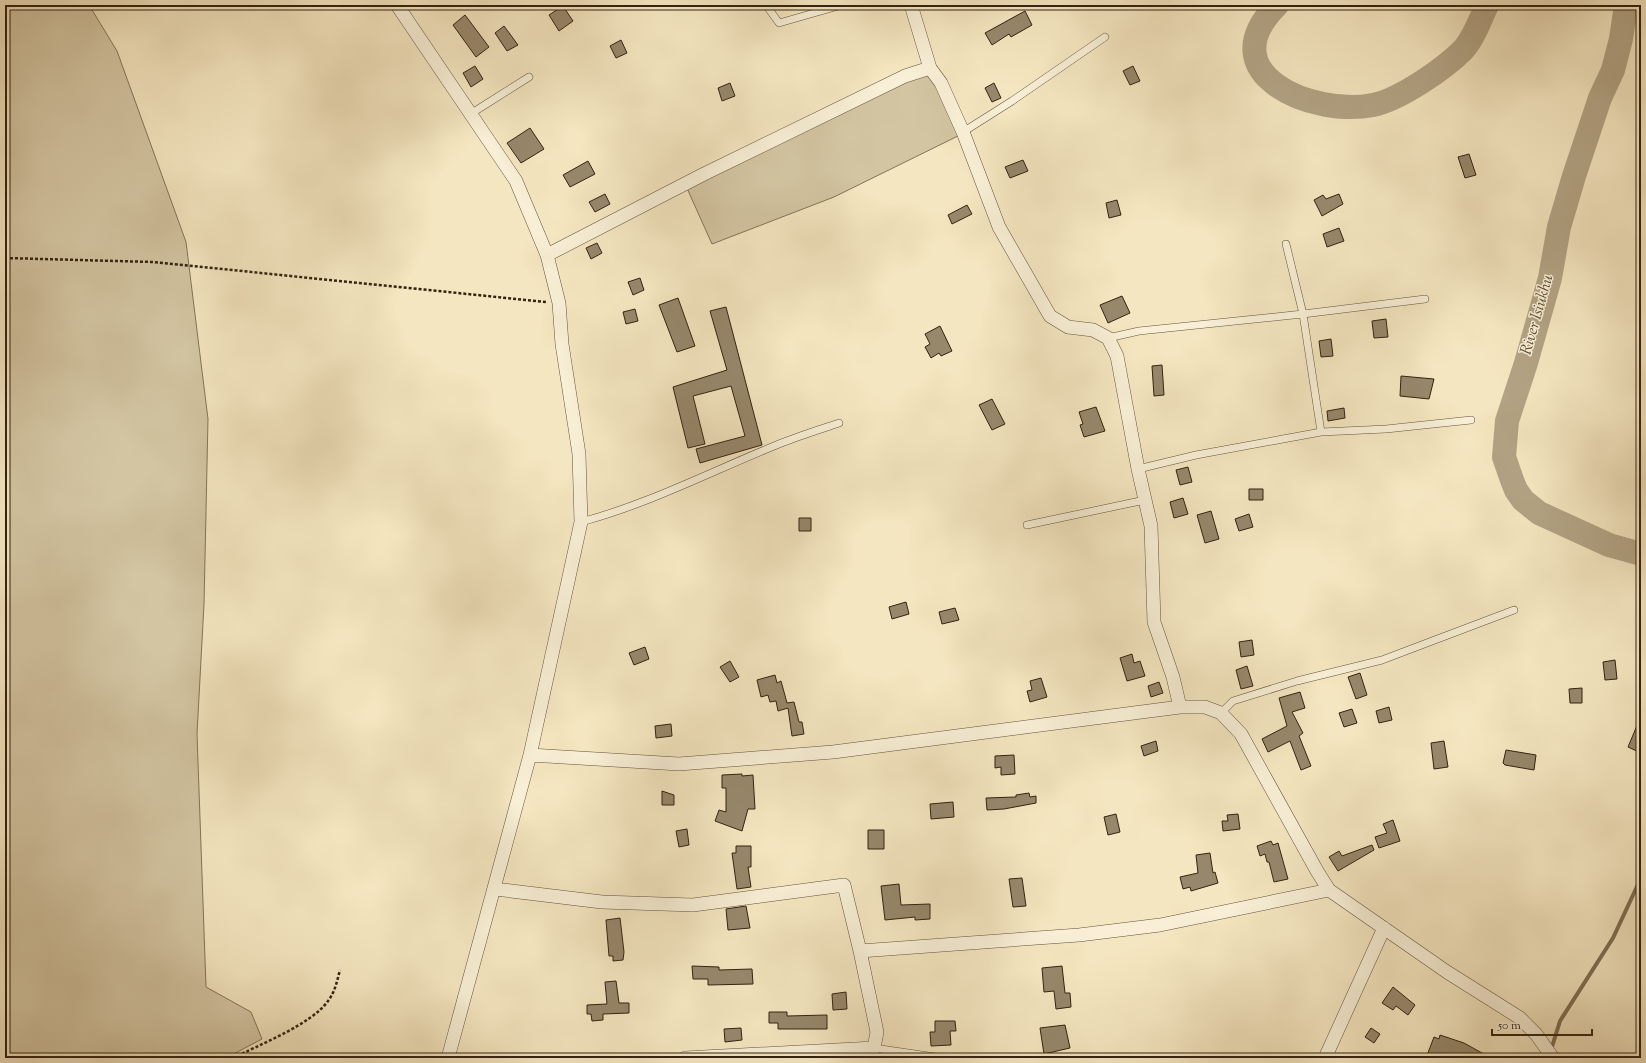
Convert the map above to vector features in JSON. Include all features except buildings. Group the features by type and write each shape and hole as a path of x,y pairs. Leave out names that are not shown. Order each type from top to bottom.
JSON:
{"street":[{"path":"397,5 472,113 516,181 547,255 558,303 562,344 579,454 581,522 530,755 495,889 448,1058"},
{"path":"911,5 930,68 941,83 963,132 999,226 1050,316 1068,327 1093,330 1108,338 1117,356 1138,469 1151,526 1154,622 1173,677 1180,707"},
{"path":"547,255 711,171 905,76 930,68"},
{"path":"530,755 680,764 833,752 1180,707 1205,707 1221,713 1241,734 1329,890 1446,972 1520,1018 1536,1034 1554,1058"},
{"path":"495,889 602,902 694,905 844,885 860,951 876,1032 874,1048 685,1058"},
{"path":"860,951 1079,935 1160,926 1329,890"},
{"path":"1325,1058 1384,928"}],"lane":[{"path":"766,5 779,23 842,5"},
{"path":"963,132 1012,101 1105,37"},
{"path":"472,113 529,77"},
{"path":"1286,244 1303,314 1321,432"},
{"path":"1108,338 1139,331 1303,314 1425,299"},
{"path":"1138,469 1196,455 1321,432 1386,429 1471,420"},
{"path":"581,522 617,512 669,492 785,442 839,423"},
{"path":"1027,525 1146,500"},
{"path":"1221,713 1233,701 1297,680 1382,660 1514,610"},
{"path":"874,1048 942,1058"}],"path":[{"path":"5,258 153,262 558,303"},
{"path":"233,1058 307,1020 327,1003 336,988 340,970"}],"shaded area":[{"path":"5,5 89,5 117,51 186,242 208,419 204,604 197,734 206,987 251,1012 262,1039 226,1058 5,1058"},
{"path":"930,70 962,134 834,197 712,244 686,186"}],"waterway":[{"name":"River Isiukhu","path":"1277,5 1259,30 1254,51 1261,70 1277,85 1298,97 1323,104 1349,107 1373,105 1384,102 1421,83 1445,66 1467,45 1487,5"},
{"name":"River Isiukhu","path":"1626,5 1621,39 1613,70 1600,98 1559,227 1550,278 1526,363 1507,421 1504,457 1516,490 1523,500 1539,513 1609,545 1641,554"},
{"path":"1551,1050 1560,1021 1613,938 1641,878"}]}
